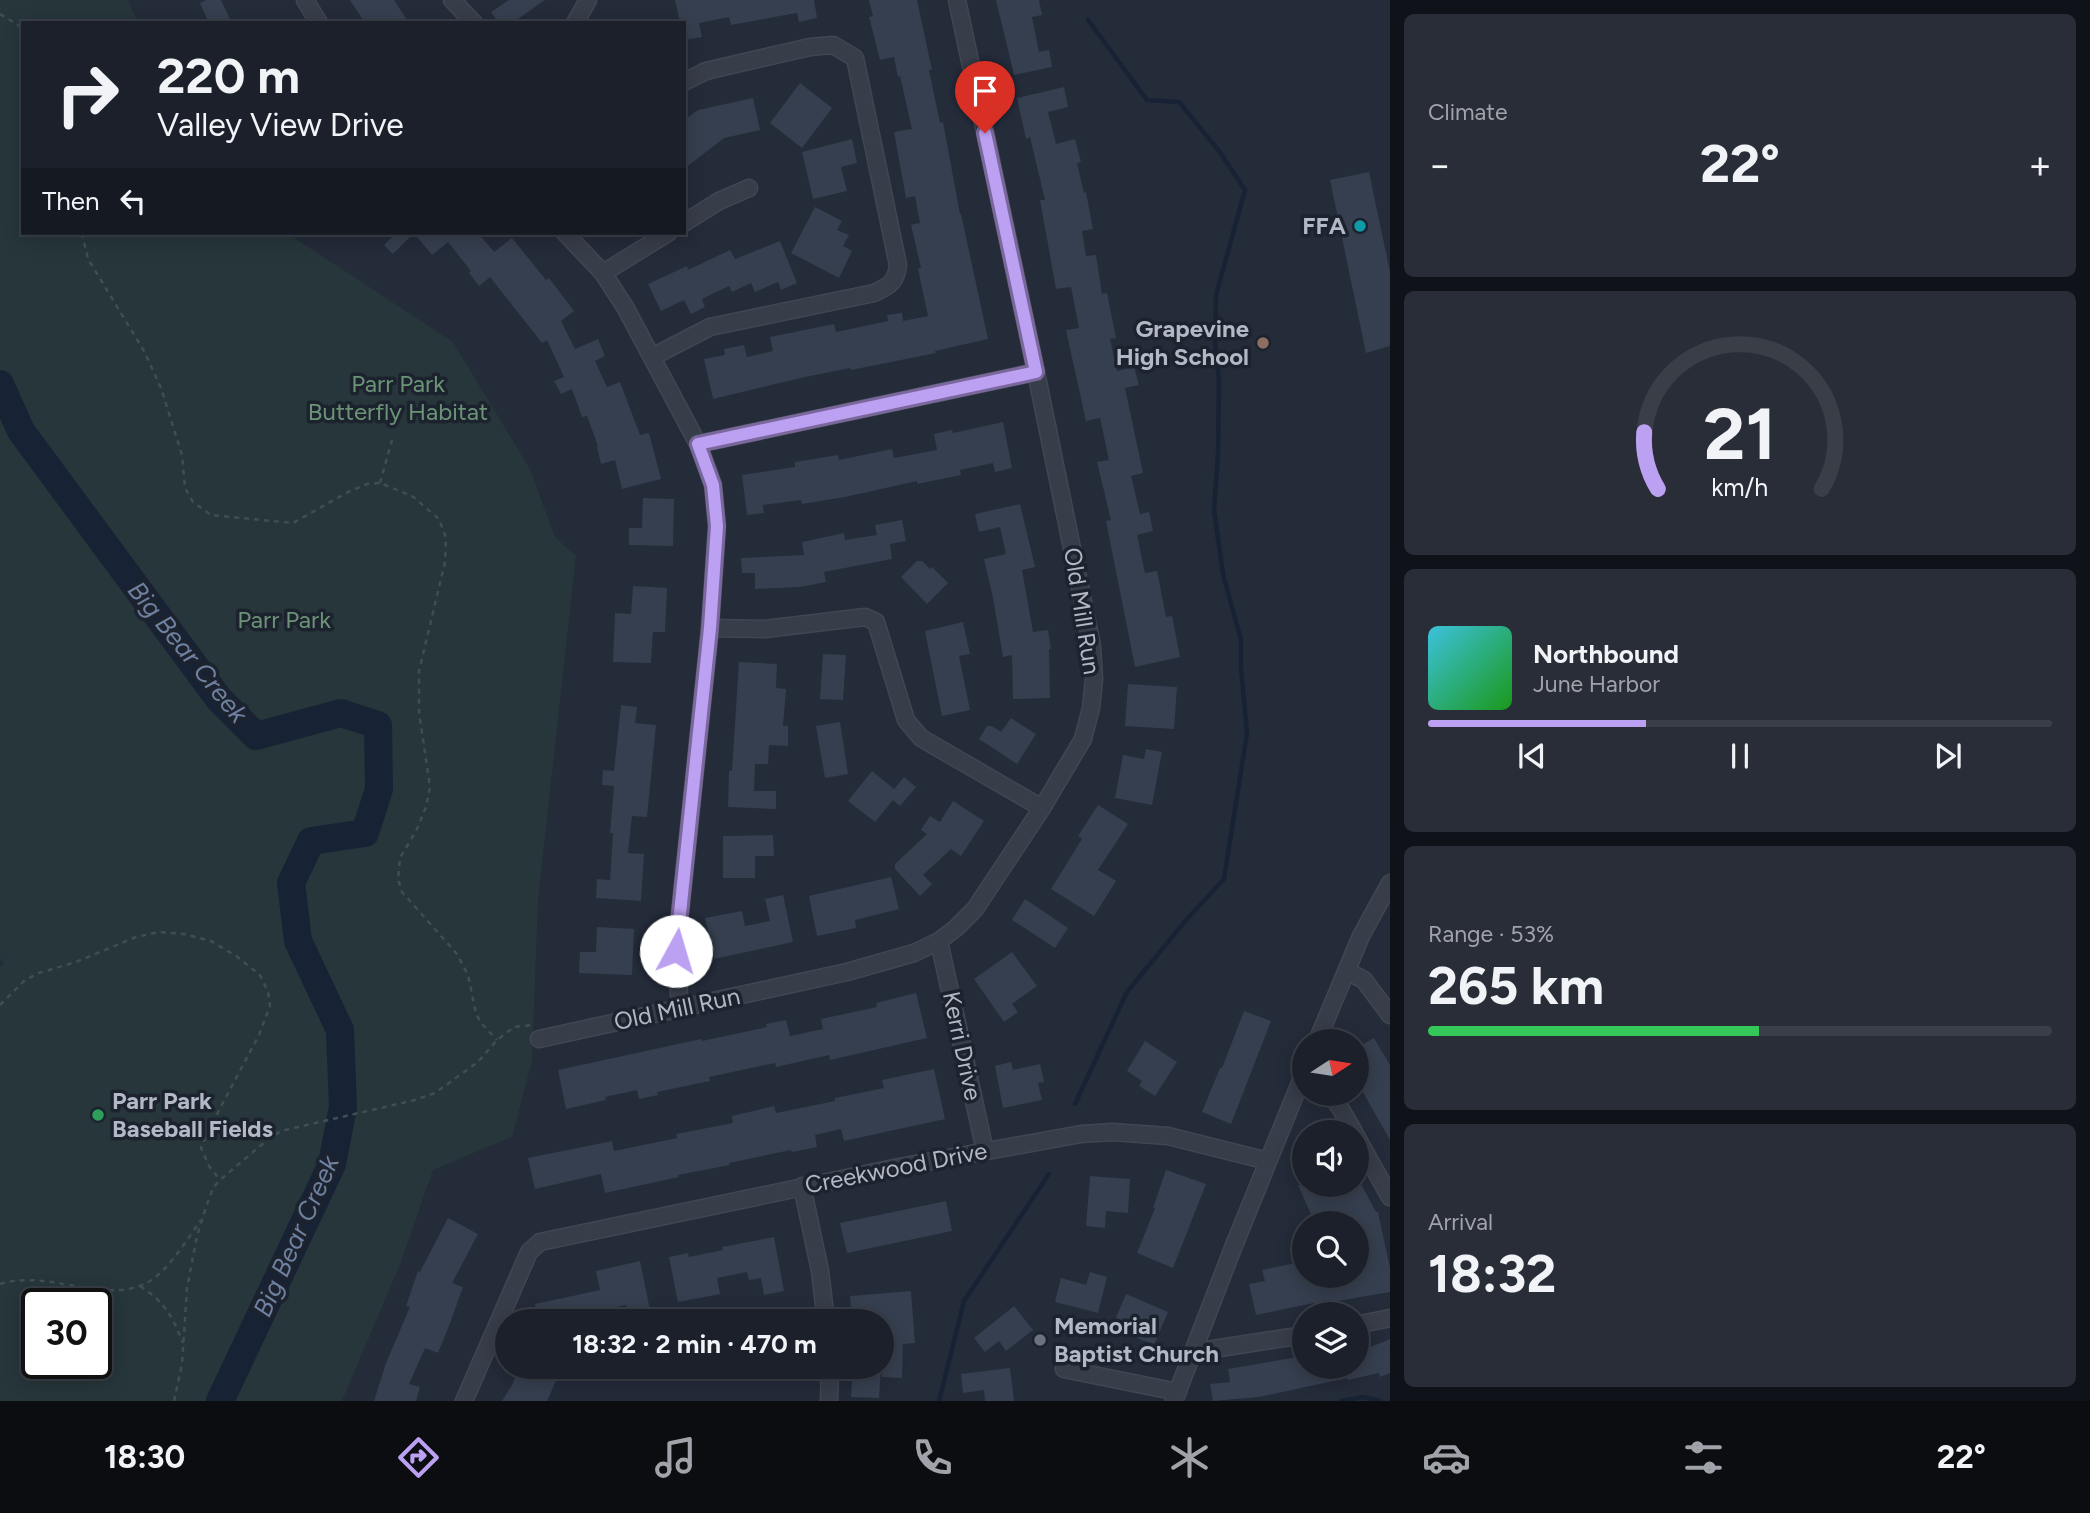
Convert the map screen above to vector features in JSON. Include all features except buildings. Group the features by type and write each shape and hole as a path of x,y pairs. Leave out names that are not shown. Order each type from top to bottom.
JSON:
{"street":[{"path":"305,0 318,21"},
{"path":"452,0 472,21"},
{"path":"576,21 588,0"},
{"name":"Old Mill Run","path":"539,1039 847,972 914,953 939,941 975,909 1042,808 1083,739 1091,708 1094,679 1092,646 957,0"},
{"path":"652,357 710,327 874,293 885,288 897,277 898,265 855,58 833,45 810,47 706,71 686,81"},
{"path":"686,222 719,201 749,188"},
{"path":"567,235 603,273 625,307 698,444 713,485 717,526 710,628 676,951 680,1009"},
{"path":"603,273 665,235"},
{"path":"698,444 1036,372"},
{"path":"710,628 765,629 865,618 876,622 906,720 921,738 1042,808"},
{"path":"1322,1029 1362,936 1390,883"},
{"name":"Kerri Drive","path":"939,941 985,1151"},
{"path":"1347,971 1364,980 1390,1015"},
{"path":"1064,1369 1176,1397 1292,1103"},
{"name":"Creekwood Drive","path":"464,1401 529,1252 540,1242 802,1186 1081,1133 1113,1132 1168,1136 1268,1161"},
{"path":"1369,1159 1390,1197"},
{"path":"802,1186 820,1271 825,1309"},
{"path":"1369,1322 1390,1318"},
{"path":"1194,1352 1292,1337"},
{"path":"829,1401 830,1379"}],"path":[{"path":"0,14 21,27"},
{"path":"82,235 88,259 144,351 162,388 181,455 185,488 193,502 211,515 293,523 348,492 367,484 380,483 412,496 439,519 446,538 445,562 419,671 419,712 430,788 416,831 400,858 398,878 402,892 457,954 468,975 476,1014 498,1040"},
{"path":"380,483 392,440"},
{"path":"0,1004 24,980 39,973 76,962 136,937 159,932 184,934 212,941 260,975 268,992 270,1006 259,1035 201,1148 209,1166 220,1180"},
{"path":"174,1401 184,1345 187,1288 197,1236 214,1188 220,1180 281,1131 376,1110 436,1093 478,1062 514,1027 531,1024 539,1039"},
{"path":"0,1284 13,1279 56,1281 112,1292 140,1286 156,1277 203,1217"},
{"path":"140,1286 156,1296 166,1307 184,1345"}],"green space":[{"name":"Parr Park","path":"0,0 128,0 137,21 21,21 21,235 290,235 453,342 530,469 555,537 576,556 538,900 532,1061 512,1137 433,1170 401,1262 342,1401 0,1401 0,966 4,964 0,958"}],"waterway":[{"path":"1075,1104 1127,992 1224,879 1247,733 1241,640 1223,574 1214,510 1219,380 1215,342 1216,295 1245,190 1219,151 1179,102 1147,100 1088,20"},
{"name":"Big Bear Creek","path":"0,384 21,431 219,699 256,736 341,713 378,725 379,789 365,833 311,841 291,883 298,941 340,1030 343,1107 332,1164 220,1401"},
{"path":"939,1401 964,1301 1049,1174"},
{"path":"1341,1401 1363,1397 1380,1401"}],"place":[{"name":"FFA","path":"1360,226"},
{"name":"Grapevine High School","path":"1263,343"},
{"name":"Parr Park Baseball Fields","path":"98,1115"},
{"name":"Memorial Baptist Church","path":"1040,1340"}],"route":[{"path":"676,951 710,628 717,526 713,485 698,444 1036,372 985,133"}],"park label":[{"name":"Parr Park Butterfly Habitat","path":"398,398"}]}
